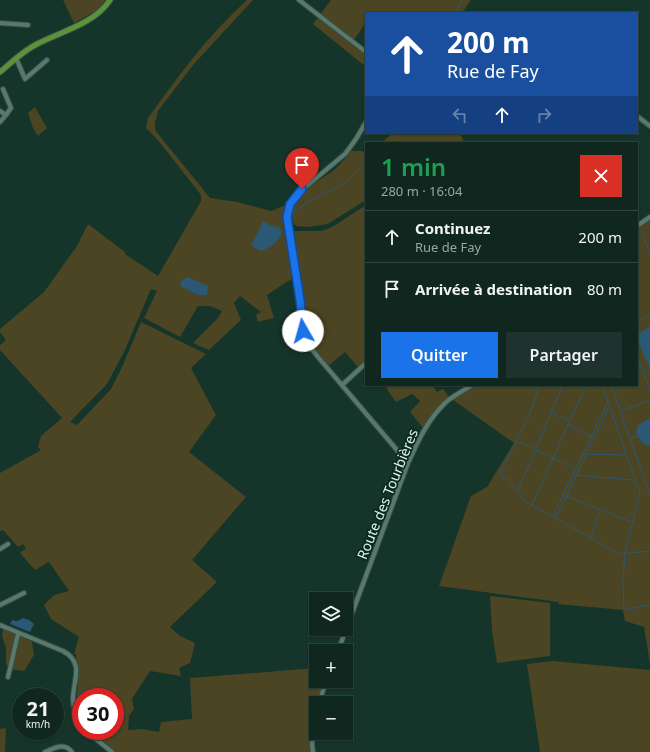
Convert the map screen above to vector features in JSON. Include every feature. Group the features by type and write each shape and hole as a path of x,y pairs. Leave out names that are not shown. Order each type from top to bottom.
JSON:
{"main road":[{"path":"0,72 21,54 36,44 91,18 102,10 110,0"}],"street":[{"path":"299,0 365,51"},
{"path":"0,23 28,25"},
{"path":"16,58 25,79 47,60"},
{"path":"0,122 11,108 3,89"},
{"path":"0,111 6,115"},
{"path":"638,117 650,126"},
{"path":"365,124 346,154 293,199 287,213 288,228 305,337 311,349 408,463"},
{"path":"638,225 650,217"},
{"path":"342,385 365,364"},
{"name":"Route des Tourbières","path":"341,644 408,463 427,425 447,401 470,386"},
{"path":"0,549 8,544"},
{"path":"0,605 24,592"},
{"path":"0,625 18,634 69,654 76,666 75,688"},
{"path":"8,677 18,634"},
{"path":"97,740 110,751"},
{"path":"313,740 313,752"},
{"path":"45,752 60,746 66,746 72,752"}],"shaded area":[{"path":"63,0 106,0 96,11 74,23"},
{"path":"247,0 253,0 194,64 158,111 155,130 210,198 237,202 271,211 286,205 284,213 294,278 267,295 274,318 258,322 256,315 261,312 240,296 234,303 241,320 209,350 193,343 218,318 222,311 210,306 198,306 180,337 144,318 157,291 151,289 125,350 107,384 70,422 77,425 111,389 141,322 206,354 191,368 216,415 189,452 246,497 192,560 217,582 170,627 180,636 195,643 190,663 179,668 181,676 150,671 132,699 134,709 129,716 128,730 142,729 159,732 161,722 192,719 190,678 309,669 309,688 322,688 320,696 309,696 309,740 311,740 311,752 116,752 101,740 124,740 124,688 78,688 76,654 74,654 79,637 51,619 44,605 54,595 69,591 49,562 35,570 20,553 26,548 23,544 18,547 3,530 0,531 0,473 41,450 38,447 41,436 62,418 0,350 0,345 6,340 0,332 0,329 44,292 77,246 88,224 125,252 125,254 158,276 201,201 201,195 157,139 146,128 148,118 182,71 233,13"},
{"path":"331,0 471,0 463,12 365,12 365,26 354,40 365,49 365,66 313,24"},
{"path":"35,107 47,128 38,136 33,128 28,113"},
{"path":"391,134 460,134 463,140 461,142 383,142"},
{"path":"352,150 362,151 365,154 365,201 328,224 308,227 296,226 291,217 292,209 296,201 302,193 344,160"},
{"path":"365,206 365,361 358,367 345,352 328,366 313,349 308,338 304,322 293,231 322,231 334,226"},
{"path":"650,220 650,664 644,627 625,621 623,610 558,604 559,602 439,586 471,496 487,487 514,443 453,400 474,386 638,386 638,227"},
{"path":"389,386 433,386 437,392 443,389 449,397 439,405 423,428 410,412 420,401 412,394 396,402 386,388"},
{"path":"490,596 550,603 550,656 497,663 492,631"},
{"path":"3,627 32,642 34,655 24,671 9,669 6,664 6,648 2,636"},
{"path":"552,661 650,670 650,752 540,752 527,664"},
{"path":"6,728 5,752 0,752 0,729"}],"water":[{"path":"263,221 272,226 279,227 282,232 274,244 261,251 251,246"},
{"path":"187,277 208,286 207,295 198,295 180,286 182,280"},
{"path":"650,326 650,369 638,342 638,334"},
{"path":"650,418 650,446 642,443 636,433 638,425"},
{"path":"23,618 34,624 30,632 10,624 12,620 17,621"}],"waterway":[{"path":"456,12 462,0"},
{"path":"392,142 400,134"},
{"path":"290,218 307,202 345,183 365,162"},
{"path":"641,231 650,253"},
{"path":"638,321 650,314"},
{"path":"638,359 650,389"},
{"path":"644,371 650,369"},
{"path":"540,386 529,416 500,474 509,480 526,504 528,503 532,505 619,554 650,551"},
{"path":"518,491 563,386"},
{"path":"532,505 586,386"},
{"path":"602,386 640,493 625,552 623,580 624,610 650,605"},
{"path":"611,386 650,495"},
{"path":"621,411 650,400"},
{"path":"553,516 608,402"},
{"path":"556,518 609,407"},
{"path":"552,413 569,421"},
{"path":"568,425 592,437"},
{"path":"631,438 637,436"},
{"path":"518,441 576,469"},
{"path":"583,454 626,455"},
{"path":"573,475 635,480"},
{"path":"563,495 632,522"},
{"path":"591,538 600,510"}],"route":[{"path":"302,189 290,204 287,217 300,300 303,331"}]}
